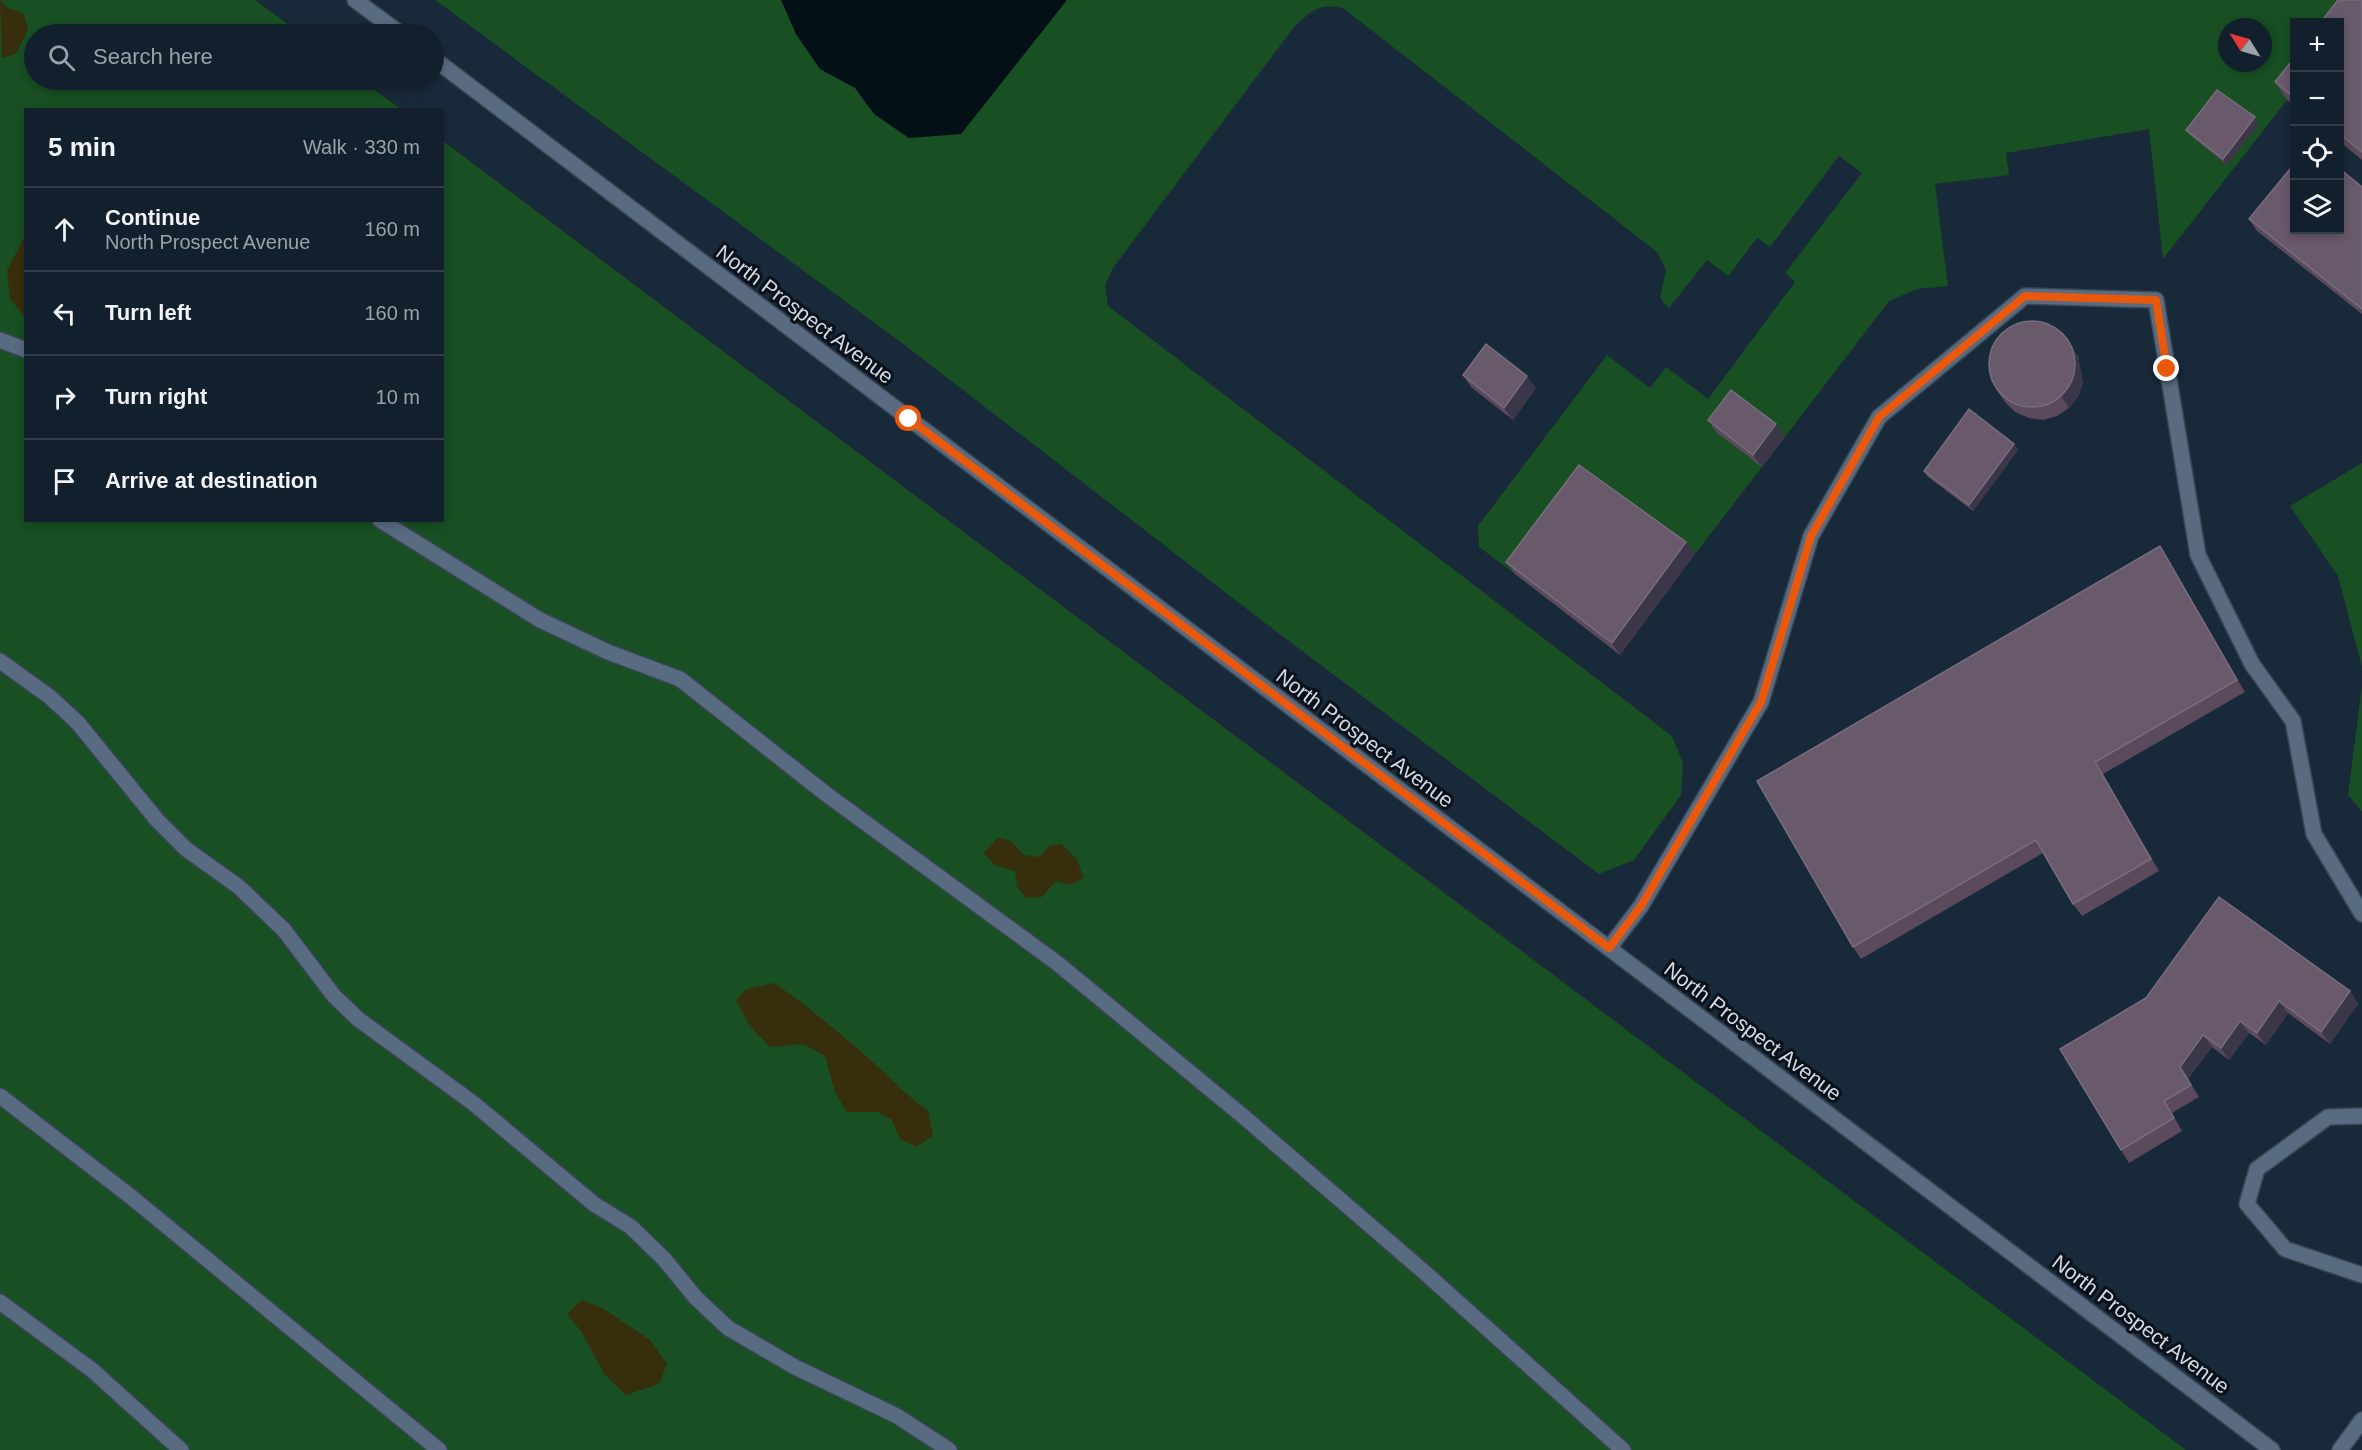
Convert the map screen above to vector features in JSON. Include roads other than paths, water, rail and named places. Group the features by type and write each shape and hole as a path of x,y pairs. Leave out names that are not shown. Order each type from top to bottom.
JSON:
{"main road":[{"path":"355,0 387,24"},
{"name":"North Prospect Avenue","path":"444,67 2272,1450"},
{"path":"1609,948 1641,906 1761,702 1811,536 1879,417 2025,296 2156,300 2198,555 2252,664 2293,721 2314,834 2362,914"},
{"path":"0,340 24,349"},
{"path":"383,522 540,620 608,652 680,679 826,794 1066,970 1244,1117 1414,1263 1623,1450"},
{"path":"0,661 50,697 78,723 157,820 186,849 239,886 284,930 334,996 357,1019 473,1103 594,1204 631,1227 665,1260 695,1297 728,1328 795,1367 897,1416 949,1450"},
{"path":"0,1096 130,1196 439,1450"},
{"path":"2362,1116 2328,1117 2257,1169 2247,1204 2285,1249 2362,1275"},
{"path":"0,1302 92,1370 181,1450"},
{"path":"2340,1450 2362,1420"}]}
